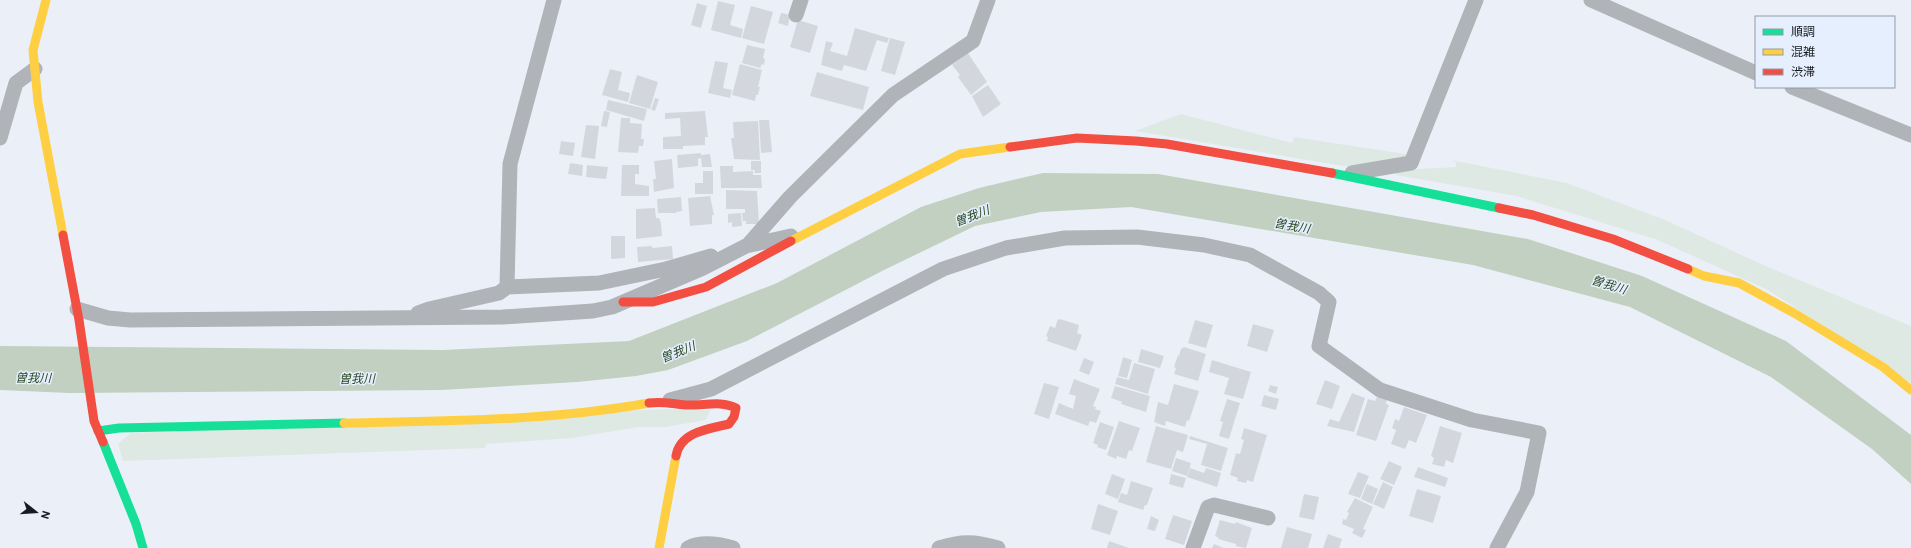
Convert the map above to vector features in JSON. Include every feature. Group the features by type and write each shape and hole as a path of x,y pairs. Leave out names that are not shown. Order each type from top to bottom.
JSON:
{"street":[{"path":"46,0 33,50 38,102 78,315 94,421 136,524 143,548"},
{"path":"507,287 510,164 554,0"},
{"path":"796,15 801,0"},
{"path":"78,315 130,320 404,319 503,317 593,311 612,307 703,268 748,245 790,197 893,95 973,41 988,0"},
{"path":"1343,175 1411,163 1476,0"},
{"path":"1591,0 1755,73"},
{"path":"0,138 16,83 35,69"},
{"path":"1794,88 1911,135"},
{"path":"622,302 653,302 706,287 805,233 960,154 1077,138 1168,144 1343,175 1533,215 1613,239 1704,276 1738,283 1794,313 1883,367 1911,390"},
{"path":"404,319 429,309 499,294 507,287 599,283 666,269 748,245 805,233"},
{"path":"98,431 119,428 491,420 617,409 663,402 711,389 943,269 1006,248 1065,238 1137,237 1204,245 1250,255 1319,293 1329,302 1319,346 1380,390 1472,420 1539,433 1527,492 1497,548"},
{"path":"659,548 677,449 680,442 686,436 730,424 734,420 736,408 728,404 686,405 663,402"},
{"path":"1193,548 1208,507 1214,505 1268,518"},
{"path":"939,548 958,542 984,544 998,548"},
{"path":"688,548 696,544 722,545 733,548"}],"shaded area":[{"path":"1181,114 1292,143 1294,137 1412,155 1376,165 1343,166 1135,131"},
{"path":"1451,160 1567,183 1665,220 1770,268 1911,326 1911,383 1768,290 1658,240 1516,196 1396,175 1395,172 1398,170 1456,167 1456,163"},
{"path":"667,409 710,410 706,420 666,427 639,427 572,438 486,444 485,448 123,461 118,444 131,433"}],"water":[{"name":"曽我川","path":"1043,173 1158,174 1528,239 1642,276 1786,341 1911,435 1911,484 1872,449 1771,377 1630,307 1473,265 1131,207 1041,212 975,226 884,270 747,341 668,370 636,376 577,382 442,390 69,393 0,390 0,346 443,350 629,341 777,283 921,207 979,188"}],"building":[{"path":"718,1 735,5 730,25 743,29 741,38 711,30"},
{"path":"697,3 707,6 701,28 691,25"},
{"path":"751,6 773,12 764,44 742,38"},
{"path":"781,13 790,15 788,26 778,23"},
{"path":"798,20 818,26 810,53 790,47"},
{"path":"855,28 889,38 887,43 877,40 866,71 844,65 842,71 821,65 826,41 833,43 830,51 847,56"},
{"path":"890,38 905,42 895,75 881,71"},
{"path":"747,45 765,49 763,58 765,59 764,65 762,64 760,68 742,63"},
{"path":"968,53 987,82 971,95 958,77 960,75 952,65"},
{"path":"715,61 728,63 723,88 732,90 730,98 708,93"},
{"path":"740,64 762,70 758,87 760,87 755,101 732,95"},
{"path":"610,69 622,72 618,90 630,93 628,102 602,95"},
{"path":"817,72 869,87 863,110 810,96"},
{"path":"637,75 658,82 650,109 629,103"},
{"path":"988,85 1001,104 983,117 972,96"},
{"path":"655,98 659,99 655,111 651,110"},
{"path":"608,100 647,109 644,121 606,110"},
{"path":"604,111 610,112 607,127 601,126"},
{"path":"705,111 708,137 705,137 705,145 683,146 683,149 663,149 663,137 681,136 680,118 665,119 665,113"},
{"path":"621,118 630,118 630,123 642,124 641,139 644,139 643,146 639,146 638,153 618,152"},
{"path":"759,120 769,120 772,152 761,153"},
{"path":"758,121 760,160 734,159 731,138 734,138 733,122"},
{"path":"586,125 599,126 595,159 581,157"},
{"path":"561,141 575,143 573,156 559,154"},
{"path":"701,153 701,155 710,154 712,167 702,167 701,158 698,159 698,166 678,168 677,155"},
{"path":"672,159 674,188 654,192 653,179 656,179 654,161"},
{"path":"751,161 761,161 761,173 754,173 755,170 751,170"},
{"path":"570,163 583,165 582,176 568,174"},
{"path":"587,165 608,167 606,179 586,177"},
{"path":"622,165 639,165 639,174 635,174 635,184 649,186 649,196 621,196"},
{"path":"720,166 733,166 733,172 753,171 753,175 761,175 762,188 721,188"},
{"path":"703,171 713,171 713,194 695,194 695,183 703,183"},
{"path":"726,190 757,191 759,224 746,224 746,221 743,221 742,213 745,213 745,209 726,209"},
{"path":"710,196 714,215 712,215 712,224 690,226 688,198"},
{"path":"681,197 682,211 676,213 658,213 657,199"},
{"path":"655,208 656,218 659,218 661,223 662,236 636,239 636,209"},
{"path":"741,213 742,226 732,227 732,222 728,223 728,214"},
{"path":"611,236 625,236 625,258 611,259"},
{"path":"652,246 652,248 672,246 673,259 638,262 637,247"},
{"path":"1058,319 1079,325 1077,333 1082,335 1076,351 1047,341 1048,337 1046,336 1050,326 1055,328"},
{"path":"1195,320 1213,325 1206,348 1188,343"},
{"path":"1253,324 1274,330 1267,352 1247,346"},
{"path":"1184,347 1206,354 1198,381 1174,374 1176,368 1174,367 1178,355 1179,356 1181,349"},
{"path":"1141,349 1164,356 1160,368 1138,362"},
{"path":"1123,357 1132,360 1127,378 1118,376"},
{"path":"1084,358 1094,362 1089,375 1079,371"},
{"path":"1212,360 1251,372 1243,399 1224,394 1229,378 1209,372"},
{"path":"1134,363 1155,369 1148,394 1115,384 1117,377 1129,380"},
{"path":"1074,379 1100,389 1093,406 1096,407 1095,409 1101,411 1096,423 1090,421 1088,426 1055,414 1059,403 1073,409 1076,396 1069,394"},
{"path":"1325,380 1340,386 1332,409 1316,404"},
{"path":"1044,383 1059,387 1049,419 1034,414"},
{"path":"1174,384 1199,391 1189,421 1187,420 1185,427 1166,421 1165,426 1154,422 1158,402 1168,405"},
{"path":"1270,385 1278,387 1276,394 1268,391"},
{"path":"1115,386 1150,396 1146,412 1121,404 1122,402 1111,398"},
{"path":"1352,393 1365,398 1354,432 1327,426 1330,419 1339,422"},
{"path":"1264,395 1279,399 1276,410 1261,406"},
{"path":"1377,397 1387,400 1386,404 1389,405 1376,441 1356,435 1368,399 1375,401"},
{"path":"1227,399 1240,403 1229,439 1219,436 1223,422 1220,421"},
{"path":"1404,407 1427,415 1416,443 1409,440 1405,449 1391,444 1396,430 1392,428 1395,419 1399,421"},
{"path":"1119,421 1140,428 1132,451 1129,450 1126,459 1117,456 1116,459 1107,455"},
{"path":"1100,422 1114,427 1106,450 1097,447 1098,445 1093,443"},
{"path":"1156,426 1188,435 1183,452 1177,450 1171,469 1146,462"},
{"path":"1440,426 1462,433 1453,463 1446,460 1444,467 1432,464 1434,458 1431,456"},
{"path":"1244,428 1267,435 1253,482 1247,480 1246,483 1237,481 1238,478 1230,475 1236,453 1240,454 1244,440 1241,439"},
{"path":"1190,436 1228,448 1221,471 1201,465 1207,444 1189,439"},
{"path":"1176,458 1191,463 1187,476 1172,471"},
{"path":"1389,461 1402,467 1394,485 1380,479"},
{"path":"1418,467 1448,478 1445,487 1414,477"},
{"path":"1190,468 1204,473 1206,468 1221,473 1217,487 1187,477"},
{"path":"1358,472 1369,476 1360,498 1348,494"},
{"path":"1112,474 1125,479 1118,499 1105,494"},
{"path":"1171,474 1186,478 1183,488 1169,484"},
{"path":"1131,481 1153,488 1147,505 1145,505 1143,510 1118,502 1121,493 1127,495"},
{"path":"1383,482 1393,487 1384,509 1373,504"},
{"path":"1367,484 1378,489 1372,504 1361,499"},
{"path":"1417,489 1441,496 1433,523 1409,516"},
{"path":"1304,494 1319,497 1314,520 1299,517"},
{"path":"1355,498 1373,507 1363,529 1366,530 1362,538 1352,533 1354,529 1342,524 1343,519 1346,520 1349,513 1347,512"},
{"path":"1098,504 1118,511 1110,535 1091,529"},
{"path":"1173,515 1192,521 1184,545 1165,539"},
{"path":"1151,516 1159,520 1155,531 1147,529"},
{"path":"1220,520 1235,524 1236,522 1252,528 1246,548 1236,546 1236,544 1218,539 1219,538 1215,536"},
{"path":"1287,527 1312,534 1308,548 1281,548"},
{"path":"1328,534 1342,539 1339,548 1323,548"},
{"path":"1109,541 1129,548 1107,548"},
{"path":"1214,544 1224,548 1212,548"}],"traffic: fast":[{"path":"1332,173 1499,208"},
{"path":"98,431 119,428 344,423"},
{"path":"103,442 136,524 143,548"}],"traffic: slow":[{"path":"46,0 33,50 38,102 63,235"},
{"path":"791,241 960,154 1010,147"},
{"path":"1688,269 1704,276 1739,283 1794,313 1883,367 1911,390"},
{"path":"344,423 458,421 535,417 611,409 649,403"},
{"path":"659,548 676,456"}],"traffic: jam":[{"path":"1010,147 1077,138 1136,141 1167,144 1332,173"},
{"path":"1499,208 1533,215 1613,239 1688,269"},
{"path":"63,235 79,320 94,421 103,442"},
{"path":"623,302 653,302 706,287 791,241"},
{"path":"649,403 664,402 681,405 724,404 736,408 734,417 729,424 704,430 689,437 683,442 676,456"}]}
